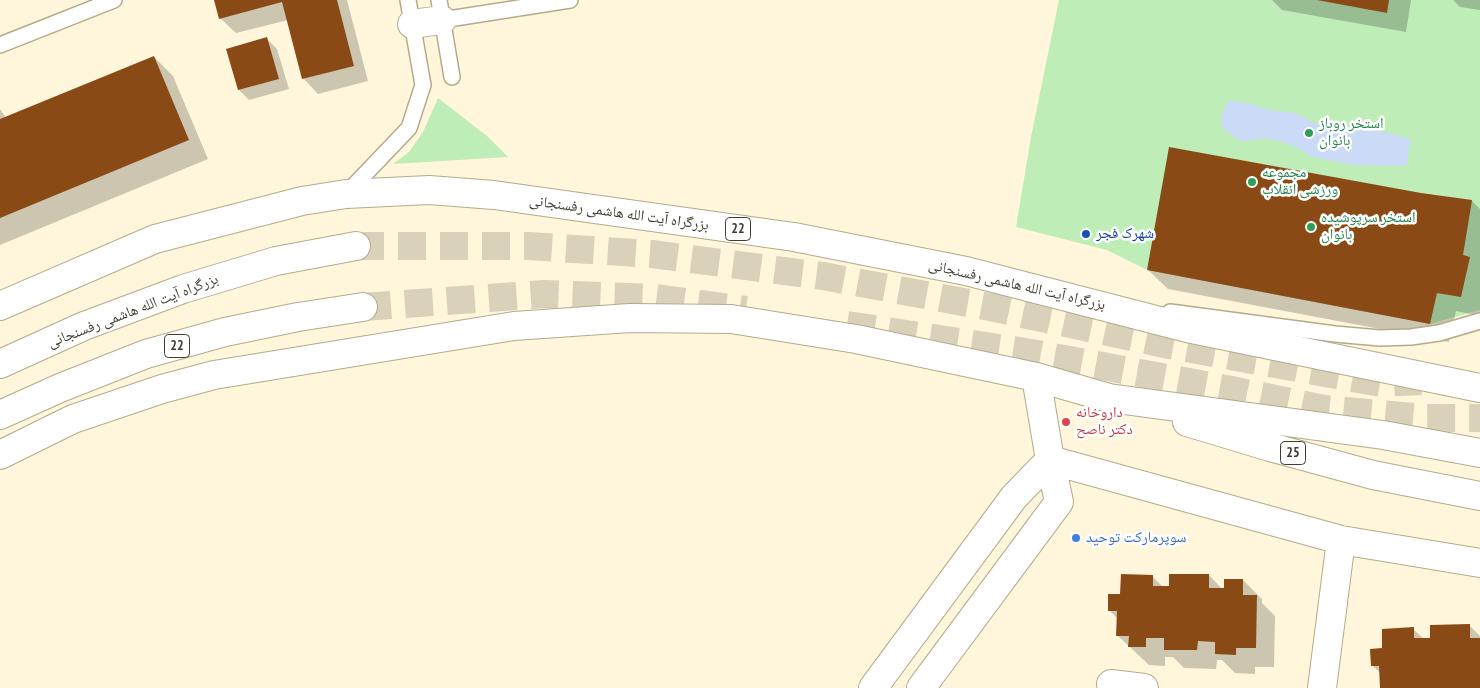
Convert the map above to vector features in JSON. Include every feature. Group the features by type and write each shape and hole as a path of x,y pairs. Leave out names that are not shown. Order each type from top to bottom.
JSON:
{"main road":[{"path":"410,12 440,10"},
{"name":"بزرگراه آیت الله هاشمی رفسنجانی","path":"0,306 155,239 302,201 346,194 429,190 494,195 794,237 966,270 1098,303 1187,328 1480,388"},
{"name":"بزرگراه آیت الله هاشمی رفسنجانی","path":"0,364 84,326 183,289 276,261 356,246"},
{"name":"22","path":"0,415 60,388 146,354 225,332 298,317 363,307"},
{"path":"0,455 73,420 162,389 214,375 514,326 630,318 731,319 856,339 1036,377 1109,398 1383,435 1480,453"},
{"path":"921,688 1059,502 1036,377"},
{"name":"25","path":"1109,398 1270,447 1373,475 1480,496"},
{"path":"1050,460 1341,540 1480,563"},
{"path":"873,688 1014,497 1050,460"},
{"path":"1322,688 1341,540"},
{"path":"1111,684 1144,688"}],"lane":[{"path":"0,45 114,0"},
{"path":"452,77 440,10 570,0"},
{"path":"346,194 410,128 422,85 410,12"},
{"path":"1098,303 1335,334 1380,338 1411,337 1439,333 1480,320"}],"green space":[{"name":"مجموعه ورزشی انقلاب","path":"1059,0 1480,0 1480,310 1430,324 1147,270 1107,250 1016,227 1031,137"},
{"path":"438,98 487,136 508,157 393,164 409,152 423,132"}],"water":[{"name":"استخر روباز بانوان","path":"1229,100 1270,110 1296,113 1318,125 1342,131 1380,131 1411,139 1406,166 1355,165 1312,157 1294,146 1265,138 1240,141 1225,130 1221,122 1223,111"}],"building":[{"path":"214,0 337,0 354,66 302,79 282,2 219,19"},
{"path":"1317,0 1389,0 1387,13"},
{"path":"267,37 279,79 238,90 226,49"},
{"path":"154,56 189,140 0,218 0,119"},
{"name":"استخر سرپوشیده بانوان","path":"1169,147 1421,193 1472,200 1463,255 1470,257 1461,297 1437,293 1430,324 1147,270"},
{"path":"1121,574 1153,575 1153,586 1169,586 1169,574 1209,574 1209,588 1224,588 1224,579 1243,579 1243,595 1257,595 1256,648 1236,648 1236,655 1215,654 1215,642 1198,641 1197,650 1164,650 1164,638 1146,638 1146,647 1128,647 1129,636 1116,636 1117,611 1108,611 1108,594 1120,594"},
{"path":"1470,624 1470,638 1480,638 1480,688 1380,688 1379,666 1371,666 1370,649 1382,648 1382,629 1414,627 1414,638 1430,638 1430,625"}],"tunnel":[{"path":"356,246 528,246 652,254 823,276 990,307 1169,345 1381,383 1421,381"},
{"path":"363,307 544,294 655,298 746,310"},
{"path":"847,325 1032,353 1324,409 1426,418 1480,418"}],"place":[{"name":"استخر روباز بانوان","path":"1309,133"},
{"name":"مجموعه ورزشی انقلاب","path":"1252,182"},
{"name":"استخر سرپوشیده بانوان","path":"1311,227"},
{"name":"شهرک فجر","path":"1086,234"},
{"name":"داروخانه دکتر ناصح","path":"1066,422"},
{"name":"سوپرمارکت توحید","path":"1076,538"}]}
